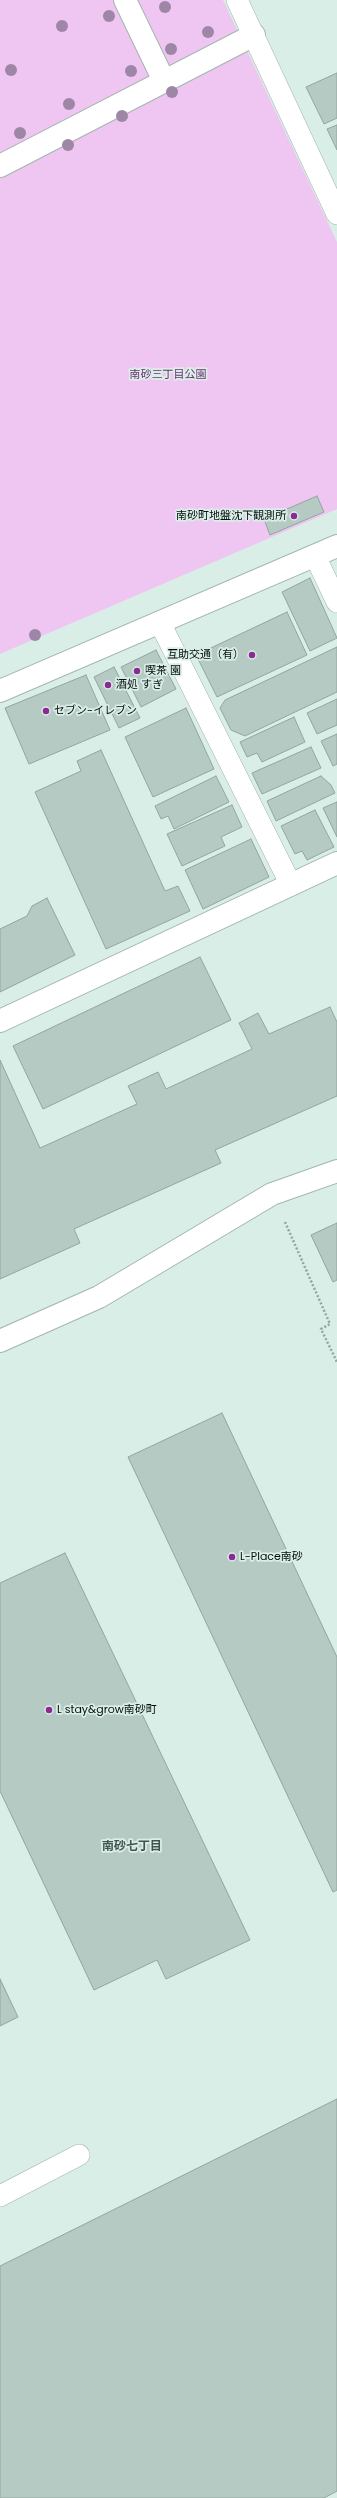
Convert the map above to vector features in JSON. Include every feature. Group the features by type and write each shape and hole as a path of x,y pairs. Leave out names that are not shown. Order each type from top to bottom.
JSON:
{"street":[{"path":"125,0 164,81"},
{"path":"0,166 254,35"},
{"path":"0,692 337,546"},
{"path":"0,1020 337,863"},
{"path":"0,1341 99,1297 272,1194 337,1171"}],"lane":[{"path":"237,0 337,214"},
{"path":"315,556 337,602"},
{"path":"160,623 291,884"},
{"path":"0,2196 79,2155"}],"path":[{"path":"272,1194 330,1324 321,1329 337,1362"}],"green space":[{"name":"南砂三丁目公園","path":"0,0 223,0 337,242 337,509 0,654"}],"building":[{"path":"337,73 337,118 324,124 306,87"},
{"path":"337,125 337,150 327,129"},
{"name":"南砂町地盤沈下観測所","path":"317,496 324,512 270,535 264,519"},
{"path":"310,578 337,638 310,651 282,592"},
{"name":"互助交通（有）","path":"287,612 307,655 217,697 196,655"},
{"path":"337,647 337,692 245,736 231,730 220,708 225,700"},
{"path":"156,650 176,689 141,707 121,667"},
{"path":"114,667 140,718 119,728 94,677"},
{"path":"86,675 110,730 29,764 5,708"},
{"path":"337,699 337,725 317,734 307,713"},
{"path":"186,708 214,769 153,797 125,737"},
{"path":"294,717 305,742 262,762 257,753 247,757 240,742"},
{"path":"337,734 337,764 333,766 321,741"},
{"path":"311,747 321,768 262,794 252,773"},
{"path":"101,750 165,891 178,886 190,911 106,949 35,792 81,771 77,761"},
{"path":"216,776 229,802 174,829 168,816 161,819 155,806"},
{"path":"321,776 331,785 335,793 276,821 267,801"},
{"path":"337,802 337,837 323,808"},
{"path":"232,805 242,827 221,837 225,846 182,866 167,834"},
{"path":"315,810 334,847 307,860 302,851 295,854 281,826"},
{"path":"251,839 269,877 203,909 185,870"},
{"path":"47,898 75,955 0,992 0,929 27,916 32,906"},
{"path":"200,957 231,1020 43,1109 13,1046"},
{"path":"330,1007 337,1022 337,1096 215,1150 221,1163 74,1229 80,1243 0,1279 0,1060 40,1148 137,1104 128,1086 158,1072 166,1089 252,1049 239,1023 258,1013 269,1034"},
{"path":"337,1223 337,1280 333,1282 311,1235"},
{"name":"L-Place南砂","path":"222,1413 337,1657 337,1890 333,1892 128,1457"},
{"path":"65,1553 250,1940 166,1979 157,1960 94,1990 0,1791 0,1583"},
{"path":"0,1979 18,2017 0,2026"},
{"path":"337,2099 337,2491 324,2498 0,2498 0,2266"}],"place":[{"name":"南砂町地盤沈下観測所","path":"294,516"},
{"name":"互助交通（有）","path":"252,655"},
{"name":"喫茶 園","path":"137,671"},
{"name":"酒処 すぎ","path":"108,685"},
{"name":"セブン-イレブン","path":"46,711"},
{"name":"L-Place南砂","path":"232,1557"},
{"name":"L stay&grow南砂町","path":"49,1710"}],"district":[{"name":"南砂七丁目","path":"132,1847"}]}
